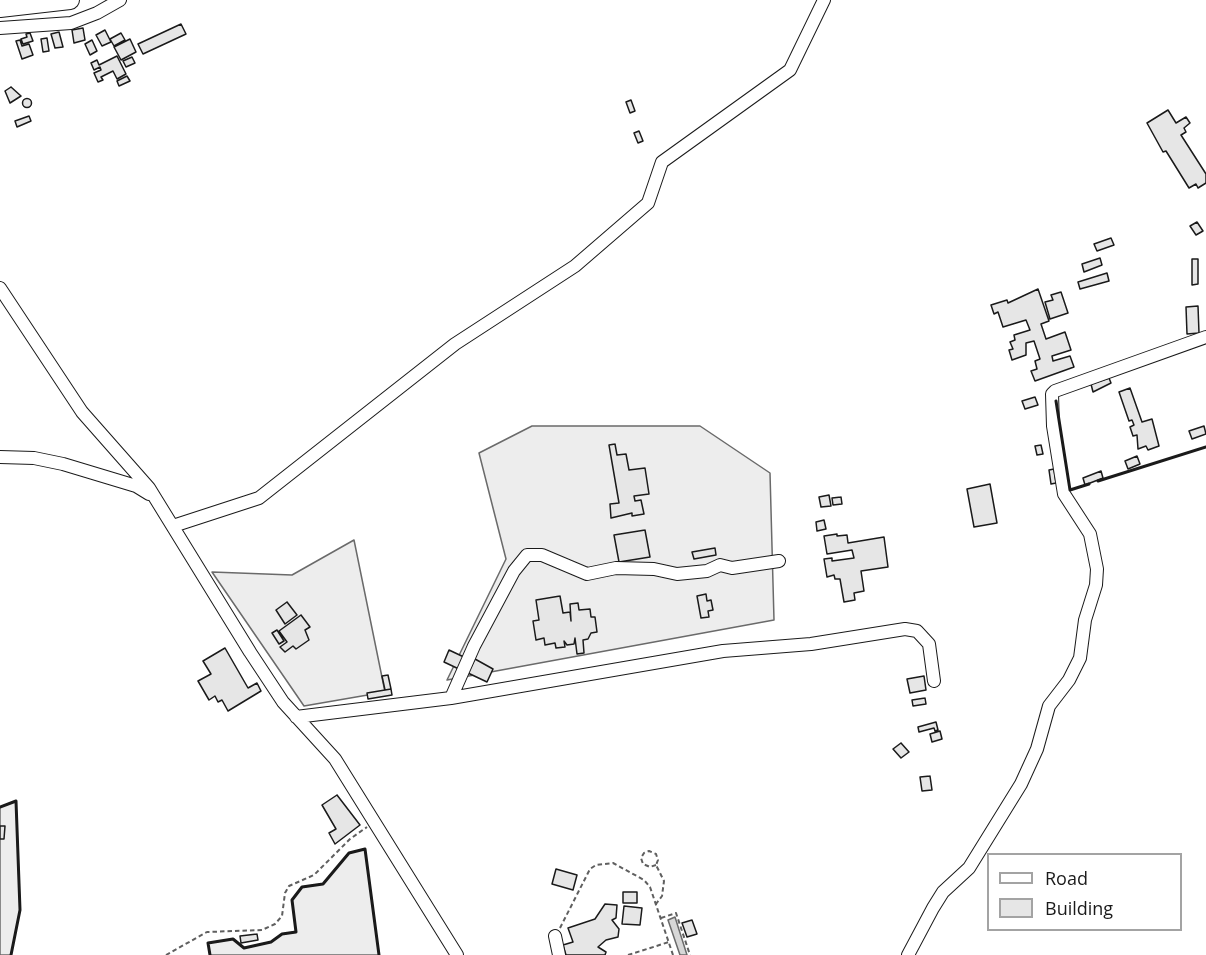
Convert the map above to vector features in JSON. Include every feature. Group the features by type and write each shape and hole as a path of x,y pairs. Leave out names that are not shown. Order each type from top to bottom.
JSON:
{"highway":[{"path":"0,8 70,0"}],"street":[{"path":"0,28 71,23 97,14 120,0"},
{"path":"173,526 259,498 455,344 575,266 648,203 662,162 790,70 824,0"},
{"path":"0,288 82,412 128,463 159,503 210,591 296,717 335,759 457,955"},
{"path":"908,955 943,892 969,868 1021,784 1037,749 1048,706 1069,680 1080,658 1085,620 1096,585 1097,569 1090,534 1064,494 1053,426 1052,394 1206,337"},
{"path":"0,457 34,458 74,468 136,486 159,503"},
{"path":"451,698 474,646 514,571 527,555 542,555 587,574 616,568 654,569 677,574 707,571 720,565 732,568 779,561"},
{"path":"296,717 451,698 723,651 811,644 905,629 917,631 929,644 934,681"},
{"path":"555,936 559,955"}],"path":[{"path":"166,955 207,932 262,930 275,924 282,916 285,893 289,886 314,875 350,839 374,823"},
{"path":"649,851 656,854 658,860 656,865 650,867 643,864 644,853 649,851"},
{"path":"555,936 585,877 596,865 614,862 644,880 650,887 673,955"},
{"path":"656,865 663,876 664,886 662,896 656,904"},
{"path":"661,918 676,913 690,955"},
{"path":"628,955 669,942"}],"shaded area":[{"path":"532,426 700,426 770,473 774,620 447,680 506,559 479,453"},
{"path":"354,540 385,692 304,706 212,572 292,575"},
{"path":"16,801 20,910 11,955 0,955 0,807"},
{"path":"365,849 379,955 210,955 208,943 233,939 244,948 271,942 282,934 296,932 292,900 302,887 323,884 349,853"},
{"path":"675,917 687,955 680,955 668,920"}],"building":[{"path":"181,24 186,34 143,54 138,44"},
{"path":"83,28 85,40 74,43 72,30"},
{"path":"105,30 111,42 102,46 96,35"},
{"path":"59,32 63,47 55,48 51,34"},
{"path":"30,33 33,41 23,44 21,39"},
{"path":"121,33 125,40 114,46 110,39"},
{"path":"47,38 49,51 43,52 41,39"},
{"path":"130,39 136,52 121,60 114,47"},
{"path":"20,40 22,46 29,44 33,55 22,59 16,41"},
{"path":"92,40 97,51 90,55 85,44"},
{"path":"117,56 126,74 117,79 113,71 101,77 103,80 98,82 94,73 101,70 100,67 94,70 91,63 97,60 99,65"},
{"path":"132,57 135,63 126,67 123,61"},
{"path":"127,76 130,81 119,86 117,81"},
{"path":"11,87 21,96 10,103 5,91"},
{"path":"27,99 31,103 27,107 23,103"},
{"path":"631,100 635,111 630,113 626,102"},
{"path":"1168,110 1176,123 1186,117 1190,123 1184,128 1186,132 1181,135 1206,174 1206,183 1198,188 1196,184 1189,188 1166,151 1163,152 1147,123"},
{"path":"29,116 31,121 17,127 15,121"},
{"path":"639,131 643,141 638,143 634,133"},
{"path":"1197,222 1203,231 1196,235 1190,226"},
{"path":"1111,238 1114,245 1097,251 1094,244"},
{"path":"1100,258 1102,265 1084,272 1082,264"},
{"path":"1192,259 1198,259 1198,284 1192,285"},
{"path":"1107,273 1109,281 1080,289 1078,282"},
{"path":"1038,289 1049,321 1041,324 1046,339 1065,332 1071,350 1052,356 1053,361 1070,356 1074,367 1035,381 1031,371 1037,369 1035,361 1040,359 1034,341 1026,343 1026,355 1012,360 1009,350 1013,349 1010,342 1015,340 1014,335 1030,330 1026,320 1003,327 998,312 994,314 991,305 1007,300 1008,303"},
{"path":"1061,292 1068,313 1050,319 1045,302 1053,300 1051,295"},
{"path":"1198,306 1199,333 1187,334 1186,307"},
{"path":"1109,378 1111,383 1093,392 1091,384"},
{"path":"1130,388 1142,422 1152,419 1159,446 1148,450 1146,446 1138,449 1137,435 1133,436 1130,427 1134,425 1132,420 1129,421 1119,392"},
{"path":"1035,397 1038,405 1025,409 1022,401"},
{"path":"1204,426 1206,434 1192,439 1189,431"},
{"path":"615,444 617,455 626,454 629,470 645,468 649,494 634,496 635,501 641,500 644,514 632,516 632,513 611,518 610,504 619,503 609,445"},
{"path":"1041,445 1043,454 1037,455 1035,446"},
{"path":"1137,456 1140,464 1128,469 1125,461"},
{"path":"1054,469 1056,483 1051,484 1049,470"},
{"path":"1101,471 1103,478 1085,485 1083,478"},
{"path":"990,484 997,523 974,527 967,489"},
{"path":"829,495 831,506 821,507 819,497"},
{"path":"841,497 842,504 833,505 832,498"},
{"path":"824,520 826,529 817,531 816,522"},
{"path":"645,530 650,557 619,562 614,535"},
{"path":"837,534 837,536 847,535 848,543 884,537 888,567 861,571 864,591 854,593 855,600 844,602 840,579 835,579 834,575 827,577 824,559 832,558 832,561 854,558 852,550 827,554 824,536"},
{"path":"715,548 716,555 694,559 692,552"},
{"path":"706,594 707,601 711,600 713,610 708,611 709,617 701,618 697,596"},
{"path":"560,596 563,613 570,612 571,621 570,604 578,603 579,610 590,609 591,617 595,617 597,632 591,633 588,639 583,640 584,653 577,654 575,638 574,644 567,645 564,641 565,647 556,648 555,643 545,645 544,638 536,640 533,621 539,620 536,600"},
{"path":"287,602 297,615 285,624 276,610"},
{"path":"301,615 310,627 305,630 309,640 296,649 293,646 285,652 280,647 287,642 279,631"},
{"path":"277,630 284,641 279,644 272,633"},
{"path":"225,648 248,688 257,683 261,691 228,711 222,700 218,702 215,696 209,700 198,681 211,674 203,661"},
{"path":"449,650 466,658 461,670 444,662"},
{"path":"475,659 493,669 487,682 468,673"},
{"path":"388,675 391,689 385,690 382,676"},
{"path":"924,676 926,690 910,693 907,679"},
{"path":"391,689 392,695 368,699 367,693"},
{"path":"925,698 926,704 913,706 912,700"},
{"path":"936,722 938,730 935,731 934,728 919,732 918,727"},
{"path":"940,731 942,739 932,742 930,734"},
{"path":"901,743 909,752 901,758 893,749"},
{"path":"930,776 932,790 922,791 920,777"},
{"path":"337,795 360,825 335,844 329,833 336,829 322,805"},
{"path":"0,826 5,826 4,839 0,839"},
{"path":"556,869 577,875 573,890 552,884"},
{"path":"623,892 637,892 637,903 623,903"},
{"path":"605,904 617,905 616,918 612,920 619,929 618,937 606,940 598,947 606,952 605,955 566,955 563,945 573,942 568,928 595,919"},
{"path":"624,906 642,908 640,925 622,924"},
{"path":"692,920 697,934 687,937 682,923"},
{"path":"257,934 258,940 241,943 240,936"}],"wall":[{"path":"1056,401 1070,490 1089,484"},
{"path":"1098,481 1206,447"},
{"path":"0,807 16,801 20,910 11,955"},
{"path":"210,955 208,943 233,939 244,948 271,942 282,934 296,932 292,900 302,887 323,884 349,853 365,849 379,955"}]}
